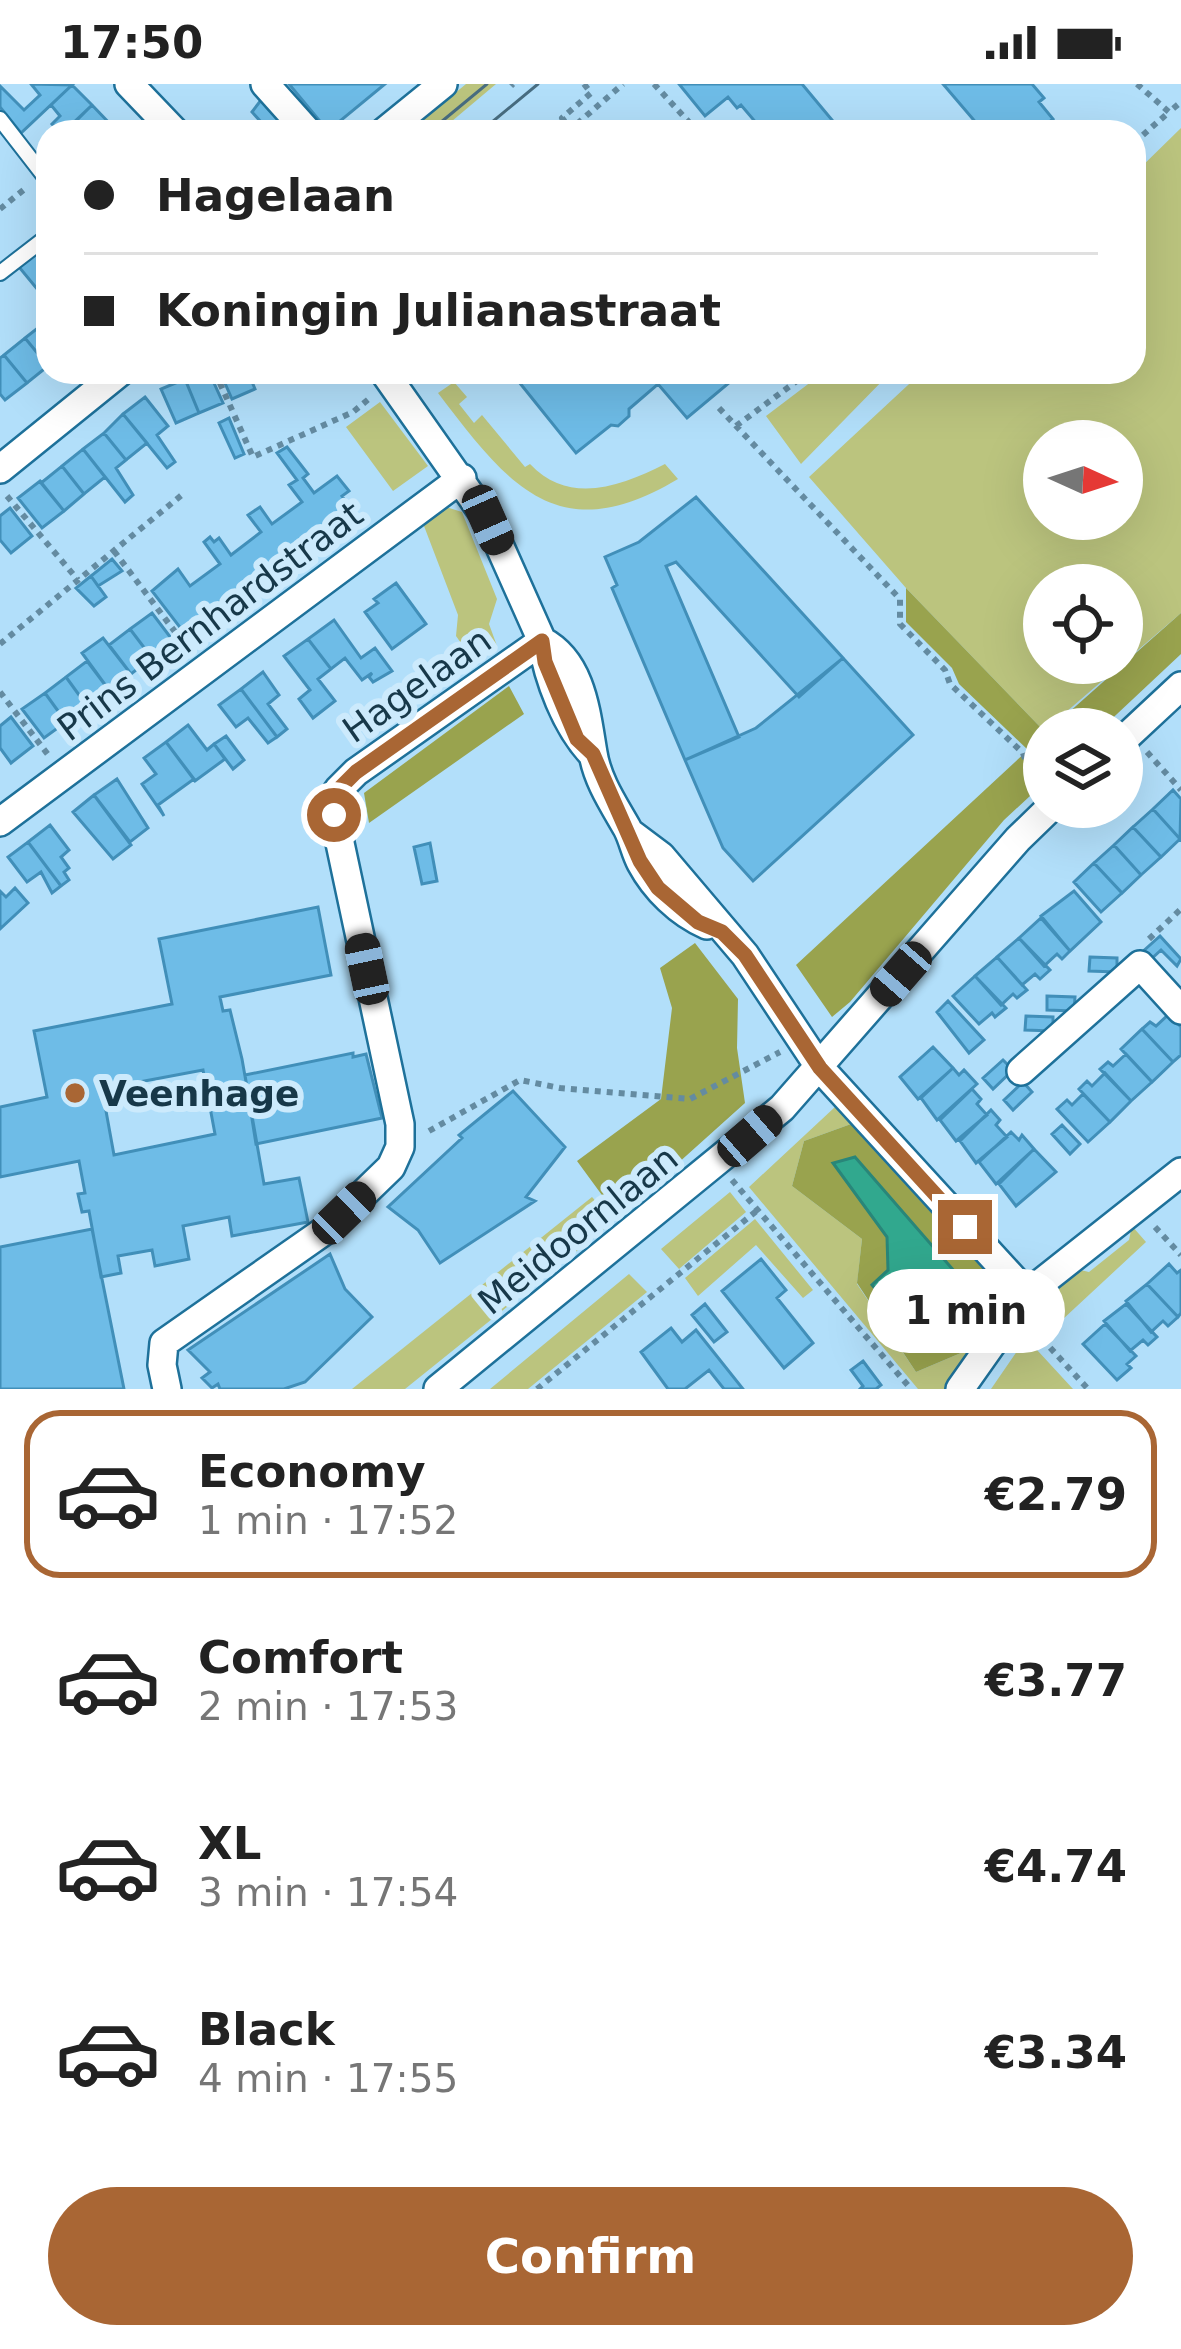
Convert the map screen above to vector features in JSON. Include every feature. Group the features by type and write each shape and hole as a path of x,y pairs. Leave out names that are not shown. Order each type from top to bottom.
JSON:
{"street":[{"path":"130,84 164,120"},
{"path":"266,84 298,120"},
{"path":"399,120 443,84"},
{"path":"0,469 105,384"},
{"path":"392,384 488,520 542,641 545,662 577,739 593,754 640,861 658,888 698,922 722,932 745,955 820,1068 1021,1302"},
{"name":"Prins Bernhardstraat","path":"0,822 462,478"},
{"name":"Hagelaan","path":"400,1147 400,1124 334,815 338,790 356,772 542,641"},
{"path":"1143,721 1181,686"},
{"name":"Meidoornlaan","path":"438,1389 718,1163 820,1068 1026,828"},
{"path":"1022,1071 1140,965 1181,1010"},
{"path":"167,1389 164,1343 327,1229 392,1168 400,1147"},
{"path":"960,1389 1021,1302 1181,1172"}],"lane":[{"path":"0,119 36,165"},
{"path":"0,273 36,245"}],"path":[{"path":"564,120 591,93 584,84"},
{"path":"581,120 622,84"},
{"path":"655,84 687,120"},
{"path":"1137,84 1168,112"},
{"path":"1146,132 1181,102"},
{"path":"0,209 36,185"},
{"path":"220,384 253,457 353,412 380,384"},
{"path":"736,426 793,384"},
{"path":"719,408 900,599 900,624 945,670 950,684 1023,753"},
{"path":"0,488 78,580"},
{"path":"0,644 183,494"},
{"path":"114,551 204,670"},
{"path":"0,692 64,775"},
{"path":"1143,753 1181,790"},
{"path":"1140,965 1136,951 1181,909"},
{"path":"400,1147 520,1081 690,1099 800,1042"},
{"path":"718,1163 911,1389"},
{"path":"1137,1207 1181,1255"},
{"path":"537,1389 759,1209"},
{"path":"1021,1302 1088,1389"}],"shaded area":[{"path":"466,84 496,84 453,120 422,120"},
{"path":"1181,128 1181,613 1143,646 1143,564 1023,564 1023,684 1099,684 1071,708 1023,709 906,588 809,477 909,384 1146,384 1146,162"},
{"path":"456,384 467,397 459,404 474,423 482,415 525,467 530,464 562,485 613,485 665,464 678,479 636,500 600,509 568,508 513,480 438,393"},
{"path":"808,384 879,384 801,464 766,416"},
{"path":"380,402 428,466 393,491 346,427"},
{"path":"446,507 462,512 497,599 489,624 497,646 475,663 456,636 458,615 424,526"},
{"path":"906,588 1023,709 1023,745 959,684 952,668 906,622"},
{"path":"1181,613 1181,654 1123,708 1074,708 1101,684 1143,684 1143,647"},
{"path":"509,686 524,714 369,823 364,793"},
{"path":"1023,755 1023,802 850,1002 832,1017 796,965"},
{"path":"695,943 738,999 737,1048 745,1103 618,1217 577,1161 661,1099 672,1008 660,968"},
{"path":"835,1107 851,1124 804,1141 792,1186 862,1239 857,1284 916,1372 975,1347 947,1389 918,1389 749,1187"},
{"path":"851,1124 1014,1288 975,1347 916,1372 857,1283 862,1239 792,1186 804,1141","holes":["888,1237 963,1312 872,1286 888,1270"]},
{"path":"855,1157 975,1295 964,1312 910,1331 872,1285 888,1270 887,1237 833,1163"},
{"path":"730,1192 746,1212 679,1269 661,1249"},
{"path":"592,1197 614,1221 405,1389 352,1389"},
{"path":"755,1219 813,1290 803,1298 756,1245 698,1296 685,1278"},
{"path":"1132,1226 1146,1242 1062,1320 1041,1300 1076,1269 1089,1272 1129,1240"},
{"path":"629,1274 647,1292 528,1389 490,1389"},
{"path":"1026,1338 1073,1389 991,1389"}],"building":[{"path":"31,84 72,85 21,133 0,107 0,86 24,110 40,95"},
{"path":"289,84 385,84 341,120 319,120"},
{"path":"679,84 802,84 832,120 754,120 728,97 705,116"},
{"path":"943,84 1032,84 1053,119 1052,120 974,120"},
{"path":"72,85 92,105 77,120 56,120 60,116 51,105"},
{"path":"261,100 279,120 259,120 252,112"},
{"path":"92,105 106,120 76,120"},
{"path":"36,253 36,288 19,267"},
{"path":"36,329 36,351 25,338"},
{"path":"25,338 36,351 36,376 27,383 4,355"},
{"path":"4,355 27,383 5,400 0,394 0,358"},
{"path":"187,384 214,384 223,403 199,413"},
{"path":"187,384 199,413 176,423 161,389"},
{"path":"225,384 253,384 255,389 232,399"},
{"path":"521,384 658,384 629,409 629,416 618,426 611,425 576,453"},
{"path":"658,384 728,384 687,418"},
{"path":"145,397 168,426 157,435 175,462 167,468 123,414"},
{"path":"123,414 147,443 126,460 104,433"},
{"path":"229,418 244,454 235,458 219,423"},
{"path":"104,433 126,460 116,468 133,495 125,502 83,449"},
{"path":"287,447 308,474 303,478 314,493 337,476 349,491 342,496 349,506 182,630 152,591 178,569 190,586 220,564 204,542 219,538 231,555 261,532 248,515 260,507 272,524 302,502 289,485 297,480 277,453"},
{"path":"83,449 105,477 84,494 62,466"},
{"path":"62,466 84,494 64,511 41,483"},
{"path":"40,481 64,511 42,528 18,498"},
{"path":"696,497 843,658 799,697 676,562 666,566 739,737 685,760 612,588 617,585 605,557 639,542"},
{"path":"10,508 32,536 11,553 0,540 0,516"},
{"path":"112,559 122,571 98,586 91,576"},
{"path":"91,576 106,597 94,606 76,588"},
{"path":"396,583 426,624 392,649 365,612"},
{"path":"152,613 174,642 152,658 130,629"},
{"path":"334,620 361,658 375,648 392,671 373,682 372,673 362,680 345,658 331,669 308,639"},
{"path":"130,629 152,658 131,674 109,645"},
{"path":"103,638 131,674 109,690 82,653"},
{"path":"308,639 331,669 318,679 335,701 313,718 299,699 310,690 284,656"},
{"path":"843,658 913,735 753,881 723,848 685,760 756,728"},
{"path":"87,661 109,690 87,706 66,677"},
{"path":"263,672 279,695 268,704 287,729 277,737 241,689"},
{"path":"66,677 87,706 66,722 45,693"},
{"path":"241,689 277,737 268,743 248,718 236,727 219,705"},
{"path":"45,693 66,722 44,738 22,709"},
{"path":"11,717 33,746 11,763 0,748 0,726"},
{"path":"188,725 207,750 214,744 225,759 195,781 166,742"},
{"path":"226,736 244,760 233,769 214,744"},
{"path":"166,742 194,779 158,805 164,816 142,784 156,774 144,758"},
{"path":"117,779 148,828 130,842 94,795"},
{"path":"1173,790 1181,799 1180,839 1153,809"},
{"path":"94,795 131,845 113,859 73,812"},
{"path":"1153,809 1180,839 1161,857 1134,828 1143,828 1143,818"},
{"path":"50,825 69,850 61,857 69,868 64,872 69,880 61,886 28,842"},
{"path":"1134,828 1161,857 1141,875 1114,845"},
{"path":"28,842 61,886 52,893 41,872 27,882 8,857"},
{"path":"430,843 437,881 422,884 414,847"},
{"path":"1114,845 1141,875 1122,893 1094,863"},
{"path":"1094,863 1122,893 1101,912 1074,882"},
{"path":"15,888 28,903 0,929 0,891 6,897"},
{"path":"1074,891 1101,922 1070,951 1041,916"},
{"name":"Veenhage","path":"318,907 331,975 220,997 223,1011 230,1010 242,1059 264,1184 299,1178 308,1222 232,1236 229,1217 183,1226 189,1259 155,1266 152,1250 118,1256 121,1273 101,1277 89,1211 82,1212 78,1194 85,1193 79,1161 0,1177 0,1107 47,1097 34,1031 172,1004 159,939","holes":["203,1070 215,1134 114,1155 102,1089"]},
{"path":"1041,918 1070,951 1062,959 1057,954 1044,966 1019,938"},
{"path":"1160,936 1181,959 1177,966 1161,950 1148,962 1140,954"},
{"path":"1019,938 1050,970 1022,985 997,957"},
{"path":"997,957 1027,990 1001,1005 975,976"},
{"path":"1090,957 1117,958 1117,972 1089,971"},
{"path":"975,976 1006,1008 979,1024 953,996"},
{"path":"1047,996 1075,997 1074,1011 1047,1010"},
{"path":"948,1001 984,1040 969,1053 937,1012"},
{"path":"1169,1014 1181,1027 1181,1055 1173,1062 1142,1029 1150,1022 1156,1026"},
{"path":"1026,1016 1053,1017 1053,1031 1025,1030"},
{"path":"1142,1029 1173,1062 1152,1082 1121,1049"},
{"path":"933,1047 953,1068 918,1099 900,1077"},
{"path":"353,1053 353,1057 366,1054 382,1118 256,1144 245,1075"},
{"path":"1126,1054 1152,1082 1131,1101 1100,1069 1108,1062 1113,1066"},
{"path":"1003,1060 1013,1070 993,1089 983,1078"},
{"path":"953,1068 959,1075 964,1070 977,1084 937,1120 921,1098"},
{"path":"1105,1073 1131,1101 1110,1122 1079,1089 1087,1081 1092,1086"},
{"path":"1023,1082 1032,1092 1013,1110 1004,1100"},
{"path":"972,1089 987,1115 956,1141 940,1120"},
{"path":"513,1091 565,1147 526,1197 535,1201 440,1263 418,1230 388,1207 462,1138 459,1135"},
{"path":"1083,1094 1110,1122 1088,1142 1057,1109 1067,1100 1072,1105"},
{"path":"991,1110 1007,1137 976,1163 960,1141"},
{"path":"1062,1125 1080,1144 1070,1154 1052,1134"},
{"path":"1011,1132 1019,1140 1022,1135 1034,1149 996,1184 979,1162"},
{"path":"1034,1149 1056,1172 1016,1206 999,1184"},
{"path":"92,1229 124,1389 0,1389 0,1247"},
{"path":"330,1254 345,1289 372,1317 305,1382 284,1389 220,1389 218,1384 212,1388 202,1378 210,1372 188,1350"},
{"path":"761,1259 786,1290 777,1298 813,1343 784,1368 722,1291"},
{"path":"1169,1264 1177,1273 1181,1270 1178,1317 1147,1284"},
{"path":"1147,1284 1178,1317 1168,1326 1163,1321 1151,1332 1126,1301"},
{"path":"705,1304 727,1332 714,1342 692,1315"},
{"path":"1126,1304 1157,1337 1148,1345 1143,1340 1130,1351 1104,1321"},
{"path":"1105,1324 1136,1356 1117,1380 1083,1344"},
{"path":"671,1328 682,1342 696,1330 743,1389 724,1389 709,1370 685,1389 668,1389 641,1352"},
{"path":"863,1361 881,1385 876,1389 860,1389 863,1386 851,1370"}],"tram line":[{"path":"444,120 487,84"},
{"path":"494,120 538,84"}],"place":[{"name":"Veenhage","path":"75,1093"}],"route":[{"path":"334,815 338,790 356,772 542,641 545,662 577,739 593,754 640,861 658,888 698,922 722,932 745,955 820,1068 965,1227"}]}
